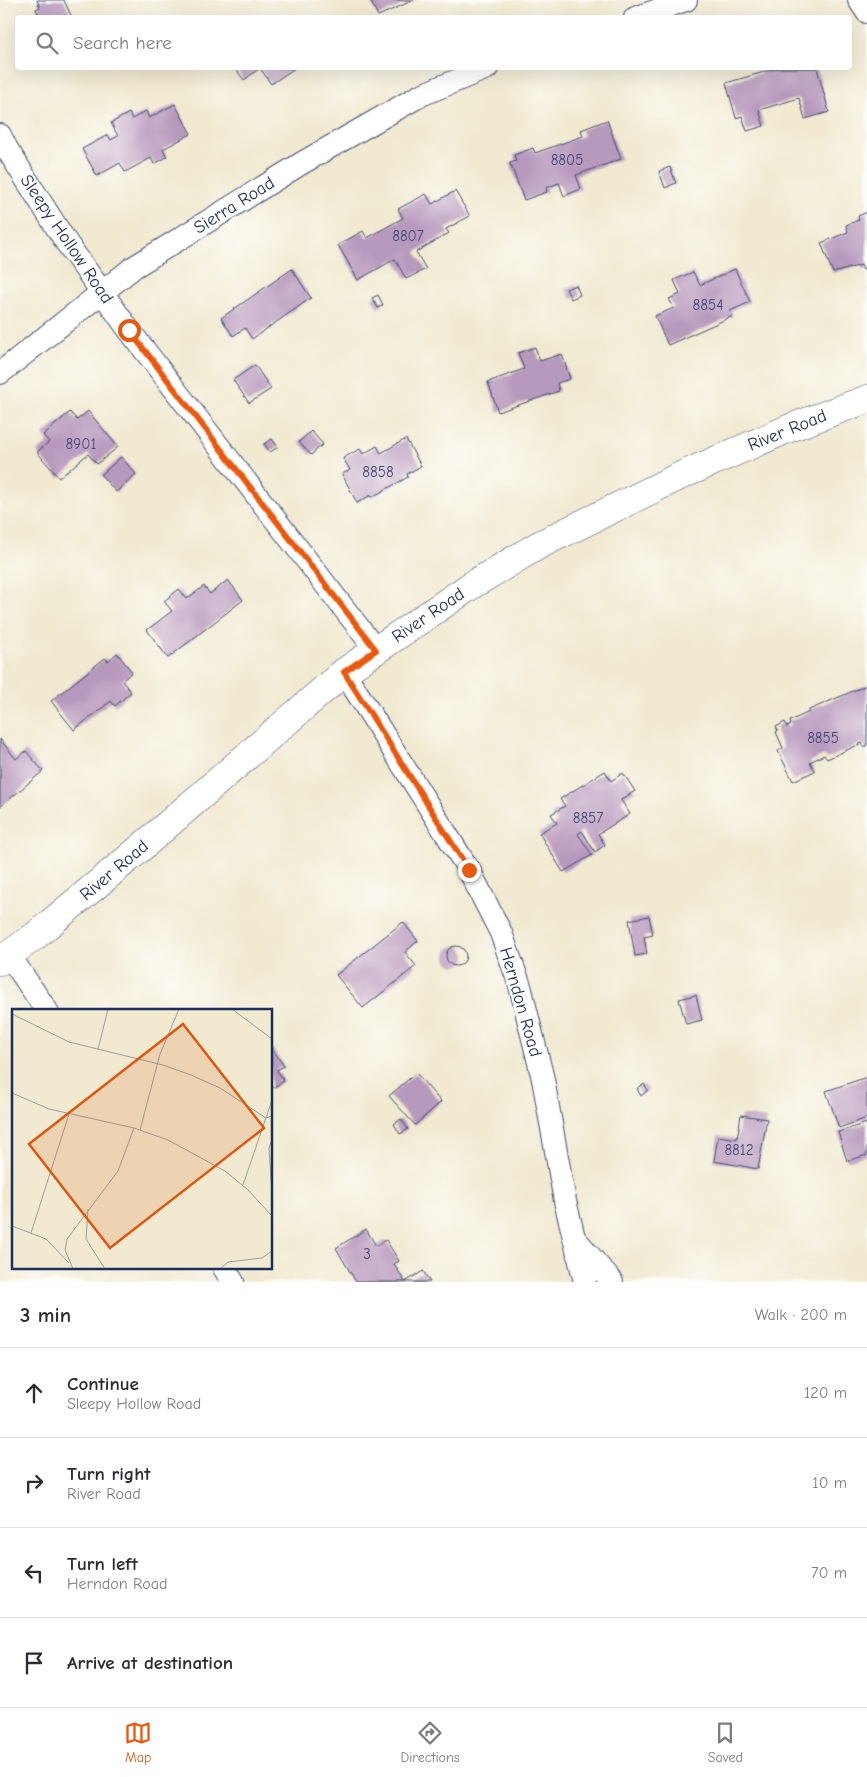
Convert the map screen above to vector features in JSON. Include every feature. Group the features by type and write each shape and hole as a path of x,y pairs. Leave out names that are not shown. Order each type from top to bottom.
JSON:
{"main road":[{"name":"River Road","path":"4,958 35,936 136,852 344,672 472,585 539,545 680,476 790,428 867,399"}],"street":[{"path":"643,15 686,0"},
{"path":"859,0 867,12"},
{"name":"Sierra Road","path":"0,373 134,266 302,163 421,95 482,70"},
{"name":"Sleepy Hollow Road","path":"0,135 66,242 101,292 376,650"},
{"name":"Herndon Road","path":"344,672 469,870 501,933 520,986 541,1069 565,1201 576,1239 585,1282"},
{"path":"4,958 45,1009"},
{"path":"576,1239 612,1282"},
{"path":"225,1270 233,1282"}],"building":[{"path":"37,0 64,0 71,15 39,15 36,9 40,7"},
{"path":"370,0 414,0 380,15 378,15"},
{"path":"236,70 257,70 244,80"},
{"path":"261,70 292,70 271,84"},
{"path":"771,70 818,70 829,112 805,119 799,98 759,110 764,126 747,131 742,116 736,118 726,83"},
{"path":"175,104 191,134 163,149 167,157 154,164 151,158 125,172 120,163 97,176 82,149 108,135 111,140 118,136 111,123 129,113 132,119 146,111 149,118"},
{"path":"607,120 621,159 576,175 581,189 564,196 559,183 546,188 547,192 524,200 510,163 516,161 514,155 533,148 535,153 583,136 581,130"},
{"path":"670,167 676,183 665,188 659,171"},
{"path":"455,191 470,216 446,229 449,233 416,252 426,269 406,279 395,259 358,280 338,245 363,231 367,238 403,218 398,209 426,194 432,204"},
{"path":"867,212 867,269 863,270 861,265 833,273 821,243 848,232 846,225 859,220 858,216"},
{"path":"292,269 311,298 252,339 245,328 233,336 221,318"},
{"path":"735,269 750,302 730,311 733,316 668,345 655,316 674,308 669,299 680,294 674,280 693,272 700,285"},
{"path":"576,285 580,295 571,299 566,289"},
{"path":"378,295 383,305 378,308 372,298"},
{"path":"535,347 540,361 562,354 570,379 557,383 559,391 498,412 488,382 524,369 518,353"},
{"path":"255,365 271,389 249,403 233,380"},
{"path":"88,411 118,447 97,464 88,454 59,478 37,452 49,442 43,435 70,412 77,420"},
{"path":"311,431 323,444 311,455 299,442"},
{"path":"272,439 278,447 270,452 264,444"},
{"path":"406,439 421,466 407,474 408,477 357,503 342,474 350,470 343,458 360,449 363,454 377,446 381,453"},
{"path":"121,457 136,474 116,492 101,475"},
{"path":"228,580 243,600 168,658 147,630 172,611 164,601 179,589 187,599 204,586 210,594"},
{"path":"117,653 132,672 122,681 131,692 115,706 111,701 74,730 51,701 105,658 108,661"},
{"path":"867,685 867,745 864,747 862,743 827,759 824,755 810,762 815,771 793,781 778,751 783,748 776,732 778,731 776,727 785,722 787,727 791,725 790,721 809,712 809,710"},
{"path":"0,739 16,759 26,751 43,771 0,807"},
{"path":"605,771 611,781 623,773 635,791 621,800 630,814 598,834 605,845 595,852 582,831 578,834 592,855 563,872 539,833 557,823 551,814 565,806 560,799"},
{"path":"649,916 653,935 644,937 647,954 635,956 629,920"},
{"path":"403,922 418,941 405,952 416,966 363,1008 336,975"},
{"path":"452,946 460,946 466,952 466,960 460,966 452,966 446,960 446,952"},
{"path":"696,995 702,1020 686,1024 679,999"},
{"path":"272,1048 284,1066 277,1070 284,1081 272,1088"},
{"path":"416,1073 441,1102 415,1125 389,1096"},
{"path":"867,1077 867,1118 839,1128 826,1091"},
{"path":"644,1084 648,1090 641,1096 637,1089"},
{"path":"741,1115 767,1119 758,1169 714,1161 718,1136 737,1139"},
{"path":"401,1119 408,1129 400,1134 394,1124"},
{"path":"867,1123 867,1155 847,1161 838,1132"},
{"path":"366,1229 376,1246 386,1240 399,1261 394,1264 405,1282 356,1282 336,1248"},
{"path":"423,1271 430,1282 405,1282"}],"route":[{"path":"129,330 376,650 344,672 469,870"}]}
